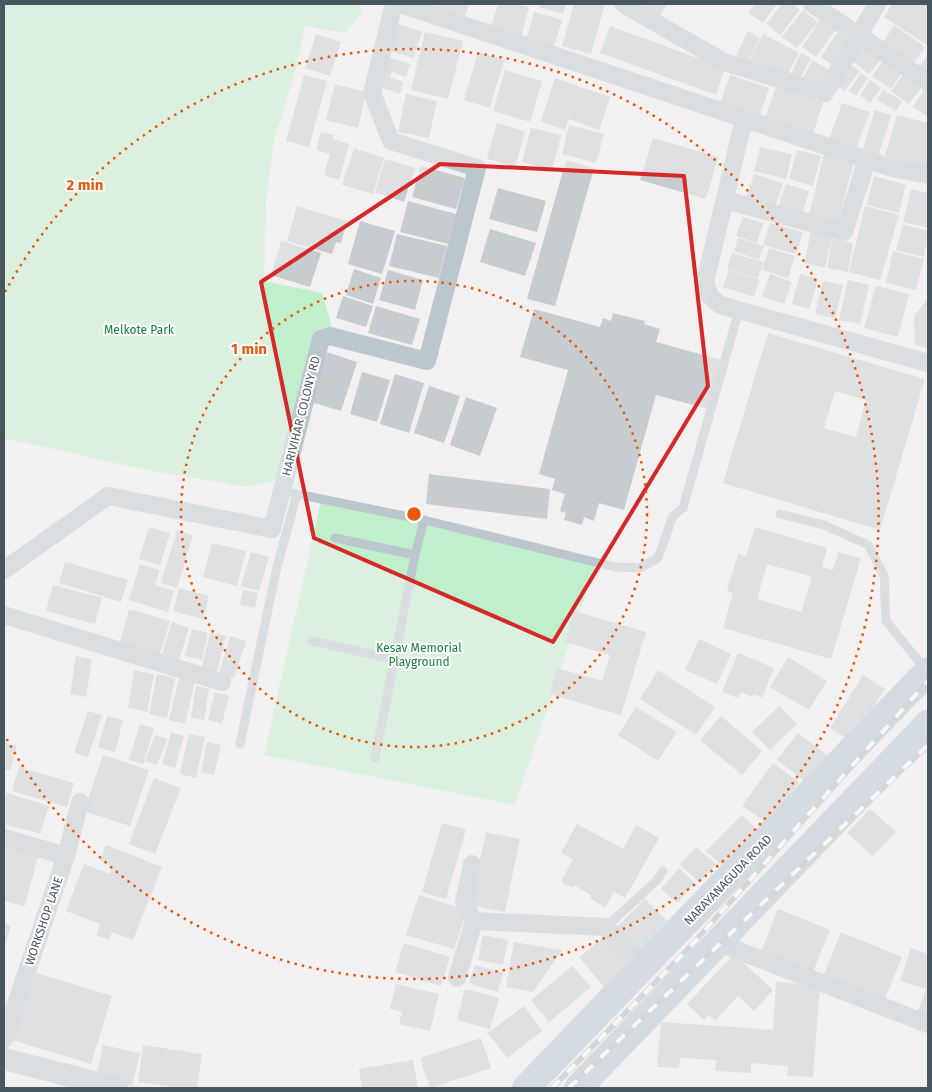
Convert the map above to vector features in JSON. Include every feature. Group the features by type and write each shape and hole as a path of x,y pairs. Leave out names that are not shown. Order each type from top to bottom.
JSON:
{"main road":[{"name":"NARAYANAGUDA ROAD","path":"526,1088 928,672"},
{"path":"578,1088 716,942 928,724"},
{"path":"732,876 757,900"}],"street":[{"name":"HARIVIHAR COLONY RD","path":"4,570 108,496 272,529 289,493 321,339 330,336 426,361 477,168 391,141 372,93 394,4"},
{"path":"400,4 867,160 892,168 928,175"},
{"path":"623,4 724,62 825,93 877,4"},
{"path":"812,4 928,82"},
{"path":"744,119 705,282 710,296 720,305 928,364"},
{"path":"725,200 844,232 867,160"},
{"path":"4,615 222,682"},
{"name":"WORKSHOP LANE","path":"4,1039 66,856 80,802"},
{"path":"4,838 66,856"},
{"path":"458,978 474,922 464,902 472,864"},
{"path":"474,922 606,927 644,968"},
{"path":"716,942 928,1024"},
{"path":"4,1060 117,1088"}],"lane":[{"path":"240,744 276,570 289,493 424,520 615,567 640,568 658,558 673,516 683,508 739,310"},
{"path":"780,514 824,525 868,545 884,575 886,621 928,672"},
{"path":"375,758 415,555 424,520"},
{"path":"335,538 415,555"},
{"path":"312,641 394,659"},
{"path":"606,927 655,882 663,871"}],"highlighted area":[{"path":"440,164 684,176 708,386 553,642 314,538 261,282"}],"green space":[{"name":"Melkote Park","path":"4,4 358,4 363,11 345,33 305,26 295,73 274,140 266,202 264,281 322,293 332,327 320,369 280,479 247,487 146,470 4,438"},
{"name":"Kesav Memorial Playground","path":"321,501 596,564 515,805 264,755"}],"building":[{"path":"411,4 469,4 464,20"},
{"path":"498,4 516,4 529,7 521,37 490,29"},
{"path":"541,4 566,4 563,14 540,7"},
{"path":"574,4 605,4 591,54 562,46"},
{"path":"624,4 667,4 656,22"},
{"path":"755,4 777,4 763,23 748,13"},
{"path":"782,4 792,4 800,10 780,35 766,24"},
{"path":"892,4 928,4 928,46 884,17"},
{"path":"803,10 818,22 797,48 782,37"},
{"path":"534,12 562,20 553,49 526,41"},
{"path":"823,16 838,26 816,57 802,47"},
{"path":"396,23 422,32 413,58 387,50"},
{"path":"894,25 925,47 911,67 881,46"},
{"path":"610,26 725,68 716,95 600,53"},
{"path":"841,27 853,35 833,65 821,57"},
{"path":"748,31 760,38 748,61 736,55"},
{"path":"425,32 463,41 448,99 411,90"},
{"path":"316,34 341,42 330,76 305,68"},
{"path":"763,34 799,53 785,79 749,61"},
{"path":"866,42 884,56 869,74 851,60"},
{"path":"478,52 504,60 490,108 464,100"},
{"path":"801,53 811,58 799,80 790,76"},
{"path":"928,53 928,78 917,71"},
{"path":"385,56 410,64 406,77 392,72 390,77 404,82 400,94 375,85"},
{"path":"886,57 904,69 891,89 872,76"},
{"path":"812,60 830,70 821,87 803,78"},
{"path":"849,63 860,71 844,91 833,83"},
{"path":"505,70 542,81 530,122 493,111"},
{"path":"905,72 923,85 909,104 891,91"},
{"path":"861,73 868,78 856,96 849,91"},
{"path":"304,75 327,81 309,147 286,141"},
{"path":"730,75 769,88 758,120 719,107"},
{"path":"555,78 610,97 599,130 569,119 565,130 541,121"},
{"path":"778,80 825,96 813,134 765,119"},
{"path":"870,80 881,88 870,103 860,95"},
{"path":"335,84 366,92 358,128 326,120"},
{"path":"928,86 928,117 913,107"},
{"path":"883,90 902,101 896,111 877,100"},
{"path":"406,94 437,101 429,138 398,132"},
{"path":"842,103 870,112 856,149 829,140"},
{"path":"875,110 891,115 879,154 863,149"},
{"path":"897,115 928,123 927,168 885,156"},
{"path":"497,123 525,131 515,167 487,159"},
{"path":"569,125 604,134 596,163 562,154"},
{"path":"531,128 561,135 552,170 522,162"},
{"path":"321,132 334,135 333,139 349,144 339,180 324,175 330,154 316,150"},
{"path":"653,138 718,157 706,199 640,180"},
{"path":"760,147 792,154 786,179 754,171"},
{"path":"354,148 384,158 373,194 342,185"},
{"path":"797,150 821,156 813,186 789,179"},
{"path":"824,154 854,161 837,226 808,219"},
{"path":"385,159 415,168 404,202 375,192"},
{"path":"566,160 594,168 555,306 527,299"},
{"path":"421,166 465,178 456,209 412,197"},
{"path":"754,174 783,183 775,208 746,199"},
{"path":"874,176 906,185 899,213 867,205"},
{"path":"786,184 809,191 801,218 777,210"},
{"path":"498,188 546,201 537,232 489,219"},
{"path":"911,189 928,193 928,228 903,222"},
{"path":"408,201 456,214 448,244 400,232"},
{"path":"297,206 347,221 341,243 336,242 332,254 287,241"},
{"path":"865,206 899,215 880,280 849,272"},
{"path":"743,217 763,223 757,243 736,236"},
{"path":"360,221 395,231 382,274 348,264"},
{"path":"770,223 803,232 796,254 763,245"},
{"path":"903,224 928,231 924,257 896,250"},
{"path":"812,227 833,232 825,268 804,263"},
{"path":"490,229 536,243 525,276 480,262"},
{"path":"397,234 447,246 439,278 389,266"},
{"path":"738,238 764,246 759,260 734,251"},
{"path":"832,239 853,243 848,272 827,268"},
{"path":"281,241 321,253 310,287 271,275"},
{"path":"769,248 795,256 788,278 762,270"},
{"path":"893,251 924,259 916,290 886,283"},
{"path":"732,253 763,262 758,278 727,269"},
{"path":"354,269 381,278 373,304 346,295"},
{"path":"388,270 423,280 415,310 379,300"},
{"path":"729,270 759,279 754,297 723,287"},
{"path":"770,274 792,282 784,304 762,296"},
{"path":"800,274 818,279 809,309 792,304"},
{"path":"848,280 869,285 860,324 839,320"},
{"path":"823,281 843,285 835,318 815,314"},
{"path":"876,286 909,294 898,337 864,328"},
{"path":"343,296 373,306 366,327 336,318"},
{"path":"928,298 928,349 915,345 914,316"},
{"path":"376,306 420,319 412,345 368,333"},
{"path":"534,309 600,327 603,318 611,321 613,313 645,321 644,324 660,329 656,342 725,361 712,410 656,395 624,510 599,503 594,521 584,517 582,525 564,520 566,513 560,511 565,494 552,490 555,479 539,474 568,370 520,357"},
{"path":"768,333 925,379 880,530 723,483","holes":["835,391 866,400 856,437 824,428"]},
{"path":"327,352 357,362 341,411 311,402"},
{"path":"362,372 390,380 377,422 350,414"},
{"path":"395,374 424,383 409,433 380,424"},
{"path":"429,386 460,396 444,443 414,433"},
{"path":"466,397 497,408 480,456 450,445"},
{"path":"429,474 550,489 547,519 426,504"},
{"path":"149,527 170,533 160,565 139,559"},
{"path":"755,527 827,548 822,567 833,570 838,552 861,558 831,659 723,628 733,593 727,591 738,554 746,556","holes":["767,564 812,577 801,612 757,599"]},
{"path":"177,530 193,535 177,588 161,583"},
{"path":"212,543 246,551 237,586 203,577"},
{"path":"251,552 269,557 259,591 241,586"},
{"path":"65,562 128,580 121,602 59,583"},
{"path":"140,564 160,570 155,585 174,591 168,612 129,600"},
{"path":"53,585 102,598 95,624 46,611"},
{"path":"179,588 209,596 203,619 173,611"},
{"path":"243,590 258,593 255,608 240,605"},
{"path":"129,609 170,621 158,660 118,649"},
{"path":"574,611 646,632 621,715 550,694 557,668 602,681 610,655 565,642"},
{"path":"172,622 189,628 178,663 161,657"},
{"path":"192,629 208,633 202,660 185,656"},
{"path":"210,633 226,636 217,672 201,669"},
{"path":"230,636 246,641 234,679 219,674"},
{"path":"699,639 731,654 717,684 685,670"},
{"path":"738,653 774,668 762,698 754,694 752,697 741,692 738,698 722,692"},
{"path":"76,656 92,659 86,697 70,694"},
{"path":"788,657 827,681 809,710 770,687"},
{"path":"134,670 154,674 147,712 128,708"},
{"path":"658,670 715,707 696,735 640,699"},
{"path":"157,674 175,678 167,718 149,714"},
{"path":"863,675 885,689 851,741 830,728"},
{"path":"179,678 195,681 185,724 169,720"},
{"path":"196,686 209,689 204,720 191,718"},
{"path":"215,692 229,696 222,724 208,720"},
{"path":"779,706 797,724 770,750 752,732"},
{"path":"636,707 677,732 658,761 618,735"},
{"path":"88,711 102,715 88,757 74,753"},
{"path":"107,716 123,720 115,752 98,747"},
{"path":"721,716 762,751 742,775 700,740"},
{"path":"140,724 154,728 143,764 129,760"},
{"path":"171,732 184,736 175,768 162,764"},
{"path":"798,733 829,757 808,784 777,760"},
{"path":"189,734 205,737 196,778 180,774"},
{"path":"155,735 167,739 157,765 145,761"},
{"path":"4,742 17,746 10,770 4,769"},
{"path":"207,742 221,745 214,775 201,772"},
{"path":"103,755 149,770 130,826 84,811"},
{"path":"773,763 799,782 769,824 742,806"},
{"path":"19,767 74,783 67,807 12,791"},
{"path":"154,778 181,788 155,854 129,844"},
{"path":"7,793 49,806 40,834 4,824 4,805"},
{"path":"870,809 896,832 873,856 847,833"},
{"path":"742,815 757,829 721,865 706,851"},
{"path":"442,823 466,829 446,899 422,892"},
{"path":"577,824 623,849 636,825 659,838 625,898 614,892 605,907 590,898 591,895 574,885 572,888 561,882 573,859 561,853"},
{"path":"486,832 520,839 505,912 470,905"},
{"path":"106,845 162,867 133,940 112,932 109,940 96,935 100,924 66,911 84,864 109,874 112,866 100,861"},
{"path":"4,847 38,856 25,906 4,901"},
{"path":"696,847 716,864 699,882 680,865"},
{"path":"679,868 695,883 677,903 661,889"},
{"path":"419,895 467,910 454,949 406,935"},
{"path":"645,899 671,925 642,954 616,928"},
{"path":"778,909 830,930 813,972 761,952"},
{"path":"4,924 11,926 4,947"},
{"path":"841,932 902,957 884,1001 823,977"},
{"path":"608,934 632,964 604,987 579,957"},
{"path":"483,935 508,940 503,965 478,960"},
{"path":"514,942 562,950 533,992 506,987"},
{"path":"404,943 450,957 441,986 395,972"},
{"path":"911,948 928,954 928,1017 917,1013 926,989 900,981"},
{"path":"734,954 773,990 754,1011 738,996 715,1021 709,1015 704,1020 687,1004"},
{"path":"475,965 503,973 498,992 469,983"},
{"path":"572,966 591,987 549,1022 531,1000"},
{"path":"33,972 112,996 91,1064 12,1040"},
{"path":"776,982 820,985 813,1077 787,1076 788,1066 751,1063 751,1073 715,1071 716,1060 680,1058 679,1068 657,1067 661,1022 773,1030"},
{"path":"396,984 439,994 430,1031 399,1024 402,1012 390,1009"},
{"path":"465,989 499,998 490,1029 457,1020"},
{"path":"524,1006 542,1031 507,1058 488,1033"},
{"path":"481,1038 491,1068 430,1088 420,1058"},
{"path":"103,1045 140,1053 132,1086 96,1078"},
{"path":"143,1045 202,1054 197,1088 181,1088 138,1082"},
{"path":"413,1060 418,1088 362,1088 359,1069"}],"railway":[{"path":"552,1088 688,949 928,681"},
{"path":"569,1088 928,745"}]}
